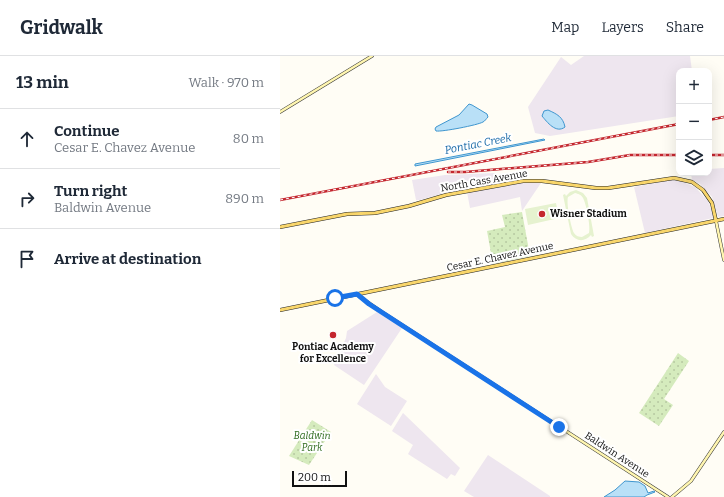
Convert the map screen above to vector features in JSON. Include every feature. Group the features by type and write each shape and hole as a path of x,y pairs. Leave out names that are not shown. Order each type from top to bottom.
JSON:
{"main road":[{"path":"280,112 372,56"},
{"name":"North Cass Avenue","path":"280,227 347,214 375,213 409,206 446,195 520,181 542,181 596,188 608,188 674,178 692,182 703,190 712,203 716,221"},
{"name":"Cesar E. Chavez Avenue","path":"280,310 724,219"},
{"path":"716,221 724,260"},
{"name":"Baldwin Avenue","path":"357,294 369,304 668,497"},
{"path":"672,497 691,481 724,432"}],"shaded area":[{"path":"584,56 690,56 692,68 676,68 676,116 550,136 535,133 528,107 561,57 571,65"},
{"path":"724,168 724,216 718,217 712,197 700,184 692,180 691,176 712,176 712,169"},
{"path":"496,173 498,184 416,200 412,180 445,175"},
{"path":"671,180 680,181 695,187 708,201 713,213 713,218 645,233 634,187"},
{"path":"525,182 541,183 522,211 520,197 470,208 467,192"},
{"path":"377,312 402,328 364,385 334,365 346,338 347,331"},
{"path":"376,374 385,387 407,401 391,426 357,404"},
{"path":"403,413 460,468 455,476 451,474 447,479 408,454 413,445 392,431"},
{"path":"488,455 550,497 474,497 464,491"}],"green space":[{"path":"576,190 583,193 587,198 594,236 592,237 591,235 586,239 578,240 571,234 563,195 565,194 566,196 570,192","holes":["575,193 583,198 589,221 589,233 582,237 574,233 568,209 568,197"]},
{"name":"Wisner Stadium","path":"556,203 559,218 528,225 525,209"},
{"path":"522,212 530,256 493,264 487,231 505,227 502,215"},
{"path":"678,353 689,361 664,399 673,405 659,426 639,413"},
{"name":"Baldwin Park","path":"312,420 331,432 309,465 289,456"}],"water":[{"path":"469,104 487,114 488,117 485,121 474,125 436,131 436,127 459,115"},
{"path":"548,110 559,116 565,127 558,129 549,124 542,116 544,111"},
{"path":"545,140 415,166 415,164"},
{"path":"625,481 639,482 645,486 648,493 655,492 644,497 604,497"}],"railway":[{"path":"712,119 724,117"},
{"path":"280,200 676,125"},
{"path":"448,172 465,172 588,162 630,155 676,155"},
{"path":"712,155 724,155"}],"place":[{"name":"Wisner Stadium","path":"542,214"},
{"name":"Pontiac Academy for Excellence","path":"333,335"}],"route":[{"path":"335,298 357,294 369,304 559,427"}],"water label":[{"name":"Pontiac Creek","path":"478,144"}]}
